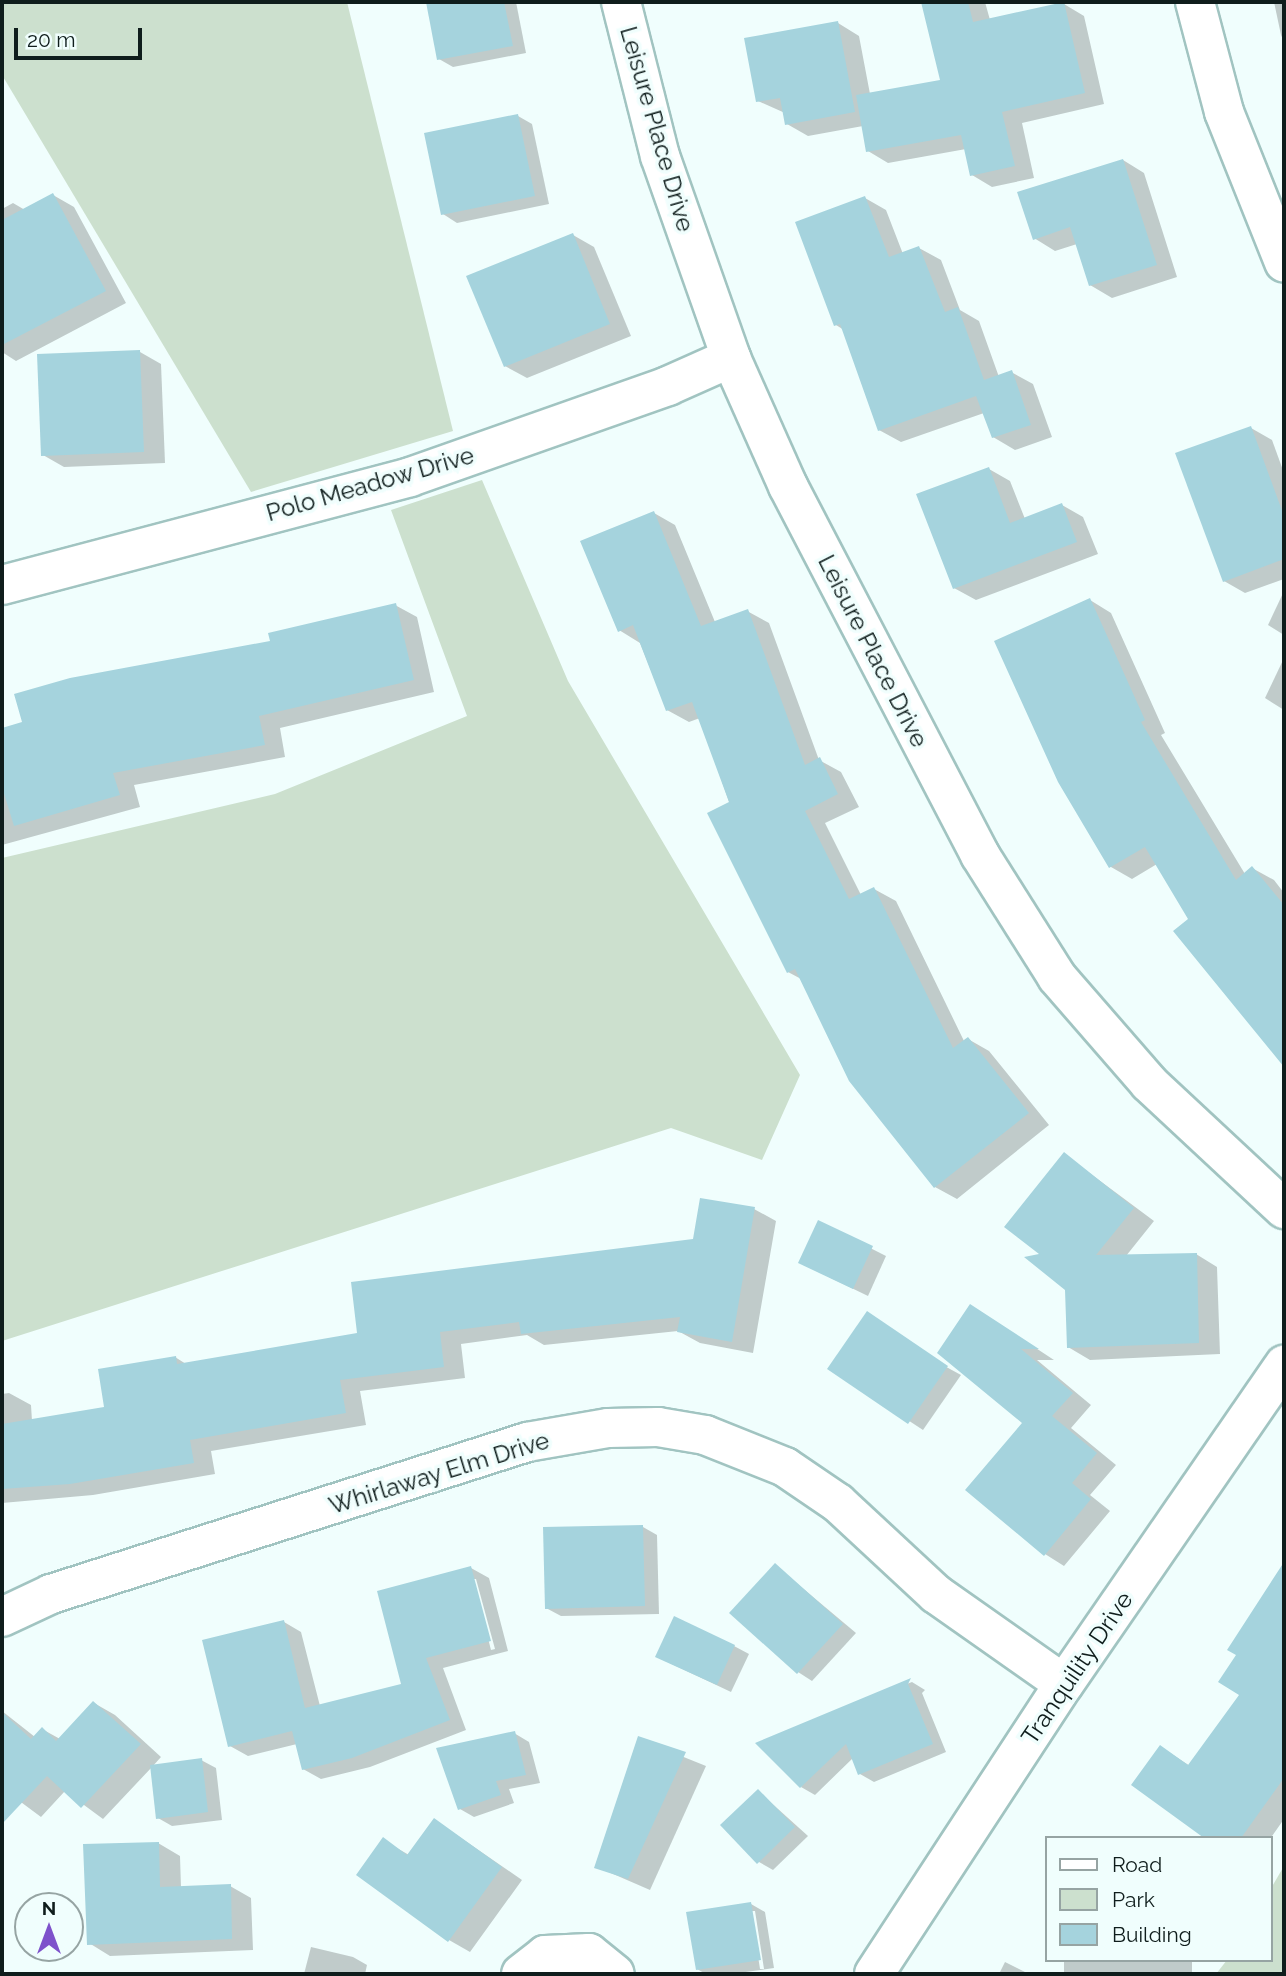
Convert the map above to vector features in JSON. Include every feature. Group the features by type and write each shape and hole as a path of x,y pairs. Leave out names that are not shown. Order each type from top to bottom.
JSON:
{"street":[{"name":"Leisure Place Drive","path":"621,2 660,156 731,358 788,486 980,855 1057,977 1149,1083 1284,1209"},
{"path":"1195,2 1224,112 1284,262"},
{"name":"Polo Meadow Drive","path":"2,585 410,477 668,386 731,358"},
{"name":"Tranquility Drive","path":"874,1974 1064,1685 1284,1365"},
{"name":"Whirlaway Elm Drive","path":"2,1618 51,1594 527,1441 608,1428 658,1427 705,1435 785,1467 838,1503 936,1594 1064,1685"},
{"path":"521,1974 545,1955 589,1953 615,1974"}],"green space":[{"path":"2,2 347,2 453,431 251,492 2,75"},
{"path":"482,480 568,681 800,1075 762,1160 671,1128 2,1341 2,858 275,794 467,716 391,510"},
{"path":"1284,1866 1284,1974 1216,1974 1225,1962 1272,1962 1272,1887"}],"building":[{"path":"426,2 504,2 513,46 437,60"},
{"path":"921,2 968,2 973,22 1064,2 1085,93 1002,112 1015,166 970,176 961,135 866,152 856,95 940,80"},
{"path":"838,21 855,112 785,125 780,98 756,102 744,38"},
{"path":"518,114 535,196 441,215 424,133"},
{"path":"1123,159 1157,265 1089,286 1070,227 1033,240 1017,192"},
{"path":"53,193 106,291 2,345 2,220"},
{"path":"865,196 889,257 919,246 945,312 958,307 984,380 1012,370 1031,425 992,438 976,396 878,431 840,324 834,326 795,222"},
{"path":"573,233 610,324 504,367 466,276"},
{"path":"140,350 144,452 41,456 37,354"},
{"path":"1251,426 1284,516 1284,559 1223,582 1175,453"},
{"path":"989,467 1010,523 1062,503 1077,542 953,589 916,494"},
{"path":"654,511 701,626 748,609 805,765 820,757 838,794 805,811 849,899 874,887 953,1048 968,1037 1029,1113 934,1188 849,1081 795,969 787,973 707,813 729,802 692,702 666,711 633,625 618,632 580,541"},
{"path":"1090,598 1145,720 1141,722 1236,880 1252,866 1284,905 1284,1067 1173,931 1188,919 1145,847 1109,868 1058,782 994,641"},
{"path":"396,603 414,680 259,716 265,745 113,773 120,795 14,826 2,787 2,728 22,722 14,694 70,678 270,641 268,633"},
{"path":"1064,1152 1134,1208 1096,1255 1197,1253 1199,1343 1067,1348 1065,1290 1024,1257 1039,1254 1004,1227"},
{"path":"700,1198 755,1207 732,1342 677,1332 680,1317 521,1334 519,1322 440,1332 444,1367 340,1380 346,1413 190,1440 194,1463 70,1484 2,1489 2,1424 104,1407 98,1369 176,1356 177,1364 357,1333 351,1282 693,1239"},
{"path":"818,1220 873,1246 853,1289 798,1263"},
{"path":"970,1304 1039,1349 1021,1349 1073,1393 1052,1416 1097,1453 1072,1483 1091,1499 1044,1556 965,1490 1022,1423 937,1353"},
{"path":"867,1311 948,1366 908,1424 827,1369"},
{"path":"643,1525 645,1606 545,1609 543,1527"},
{"path":"1284,1562 1284,1778 1242,1836 1201,1836 1131,1785 1160,1745 1188,1765 1239,1695 1218,1682 1236,1655 1227,1650"},
{"path":"775,1563 843,1624 797,1674 729,1613"},
{"path":"471,1566 491,1641 426,1658 450,1720 352,1758 302,1770 292,1731 228,1747 202,1640 284,1620 305,1708 401,1684 377,1591"},
{"path":"674,1616 735,1645 717,1685 655,1657"},
{"path":"911,1678 908,1684 933,1744 858,1775 846,1744 800,1788 755,1743"},
{"path":"93,1701 141,1744 81,1808 47,1776 2,1824 2,1712 31,1739 42,1727 56,1741"},
{"path":"515,1731 526,1775 496,1781 501,1795 458,1810 436,1748"},
{"path":"638,1736 686,1752 628,1879 594,1868"},
{"path":"202,1758 208,1812 156,1819 150,1765"},
{"path":"758,1789 795,1827 757,1864 720,1825"},
{"path":"434,1818 502,1867 448,1942 356,1875 383,1837 407,1855"},
{"path":"159,1842 160,1887 231,1884 232,1939 87,1945 83,1844"},
{"path":"751,1902 761,1960 696,1970 686,1912"}]}
